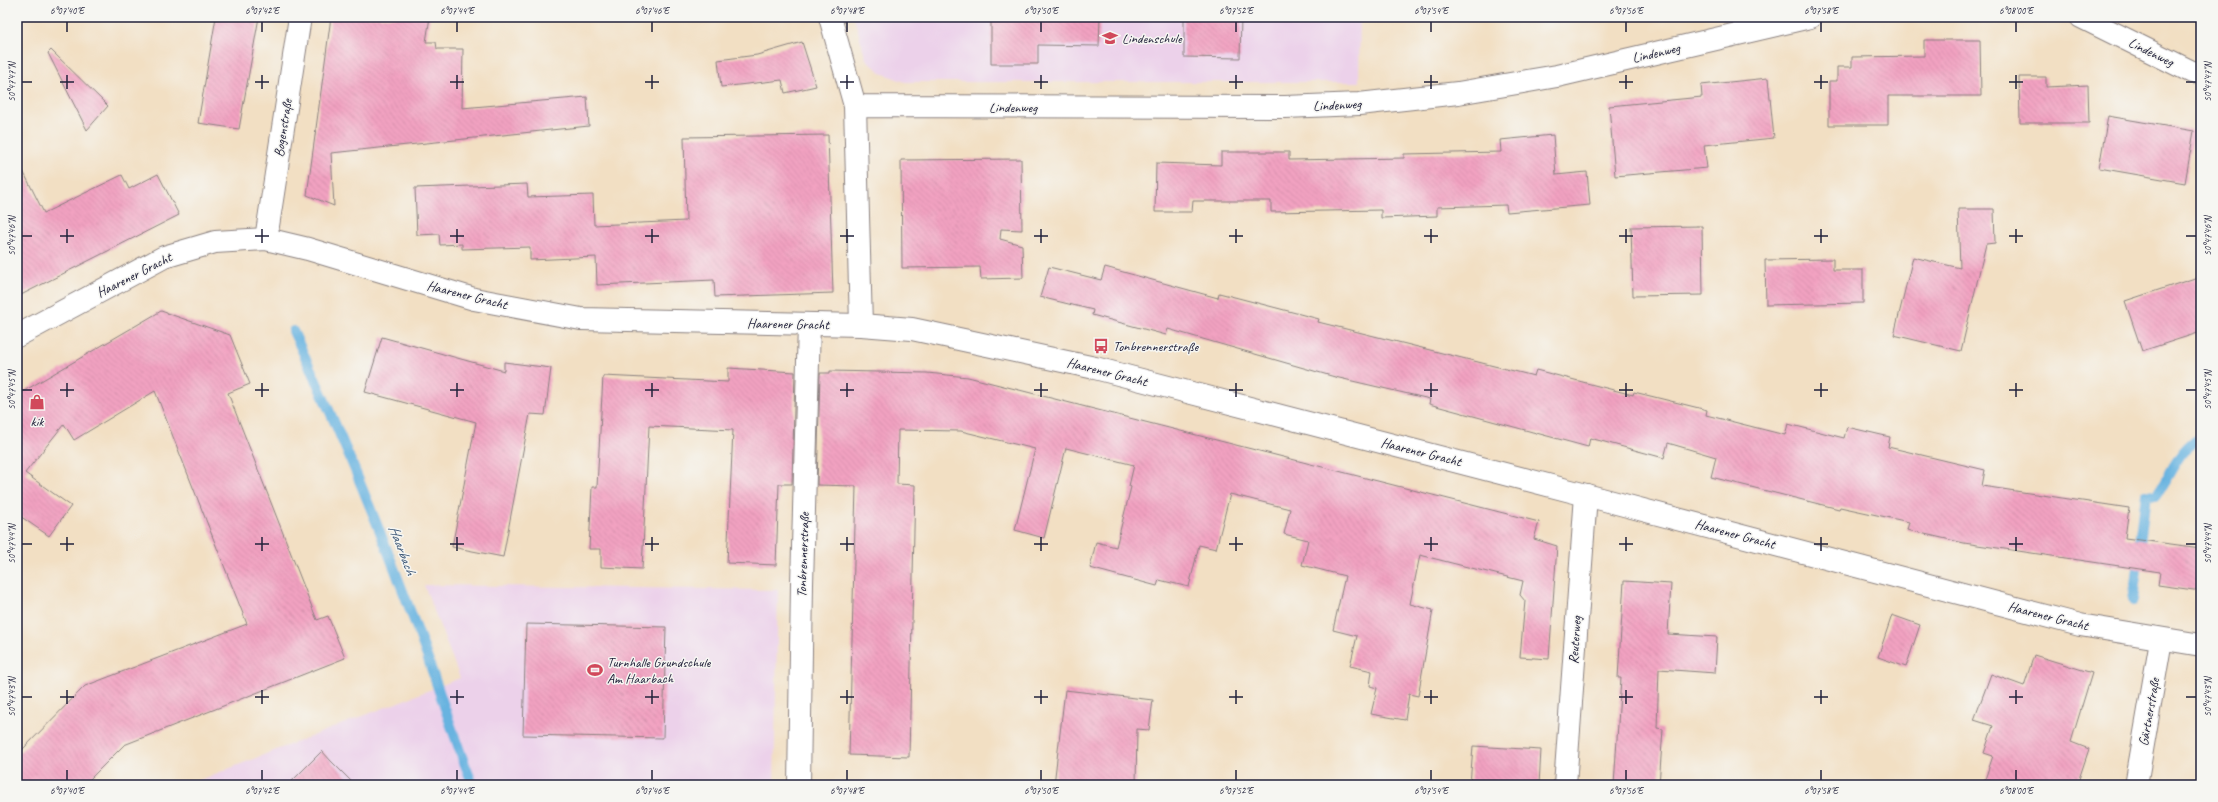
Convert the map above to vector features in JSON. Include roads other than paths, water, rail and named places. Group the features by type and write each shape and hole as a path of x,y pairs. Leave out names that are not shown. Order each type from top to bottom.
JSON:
{"street":[{"name":"Bogenstraße","path":"266,239 300,17"},
{"path":"830,17 855,106 861,325"},
{"name":"Lindenweg","path":"855,106 1285,107 1359,104 1458,93 1558,76 1810,17"},
{"name":"Lindenweg","path":"2081,17 2192,72 2201,73"},
{"name":"Haarener Gracht","path":"17,336 164,257 215,242 266,239 308,249 474,299 582,319 861,325 912,329 1095,368 2080,625 2161,640 2201,645"},
{"name":"Tonbrennerstraße","path":"799,785 802,584 809,324"},
{"name":"Reuterweg","path":"1565,785 1586,495"},
{"name":"Gärtnerstraße","path":"2136,785 2161,640"}],"waterway":[{"name":"Haarbach","path":"293,331 344,444 376,521 420,637 473,785"},
{"path":"2133,601 2146,494 2156,495 2186,448 2201,437"}],"place":[{"name":"Lindenschule","path":"1110,38"},
{"name":"Tonbrennerstraße","path":"1101,346"},
{"name":"kik","path":"37,402"},
{"name":"Turnhalle Grundschule Am Haarbach","path":"595,670"}]}
